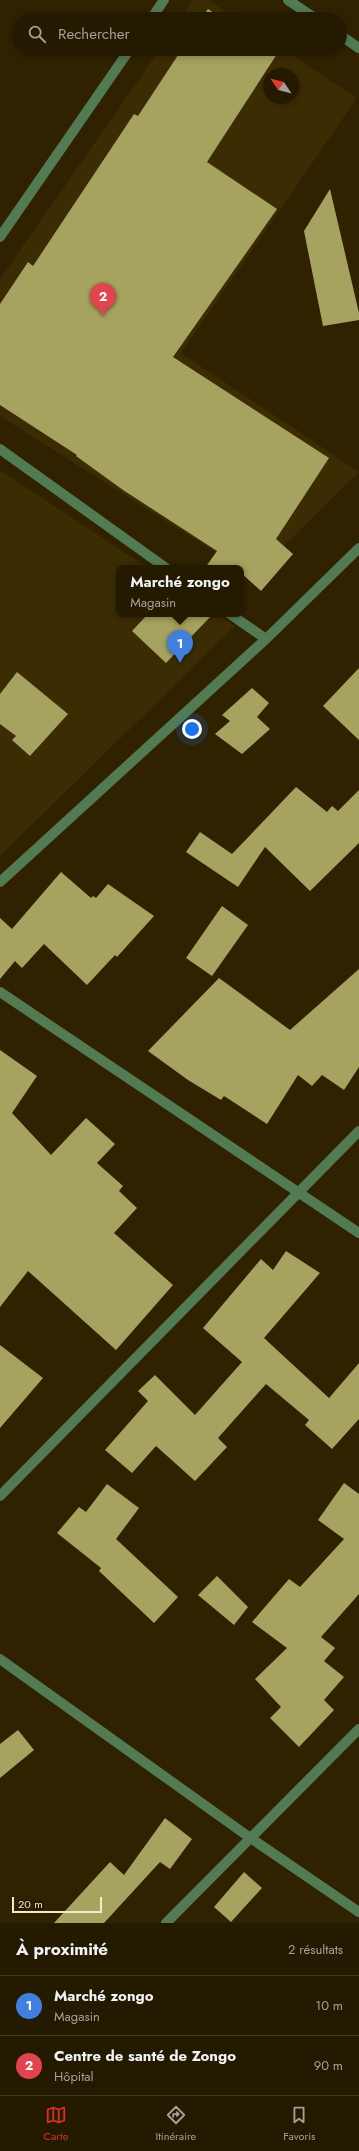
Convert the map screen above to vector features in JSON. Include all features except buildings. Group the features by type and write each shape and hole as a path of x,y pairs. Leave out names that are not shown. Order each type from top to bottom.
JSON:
{"street":[{"path":"156,12 164,0"},
{"path":"288,0 306,12"},
{"path":"347,40 359,48"},
{"path":"0,237 125,56"},
{"path":"0,449 162,565"},
{"path":"0,882 266,639 359,548"},
{"path":"234,617 266,639"},
{"path":"0,992 359,1234"},
{"path":"0,1496 359,1131"},
{"path":"0,1659 249,1837 359,1912"},
{"path":"166,1923 249,1837 359,1729"}],"shaded area":[{"path":"193,0 209,0 227,12 185,12"},
{"path":"155,56 294,56 357,98 181,353 359,472 253,576 244,570 244,565 236,565 0,416 0,279"},
{"path":"0,470 143,565 116,565 116,617 222,617 235,626 0,856"}],"place":[{"name":"Centre de santé de Zongo","path":"103,316"},
{"name":"Marché zongo","path":"180,663"}]}
